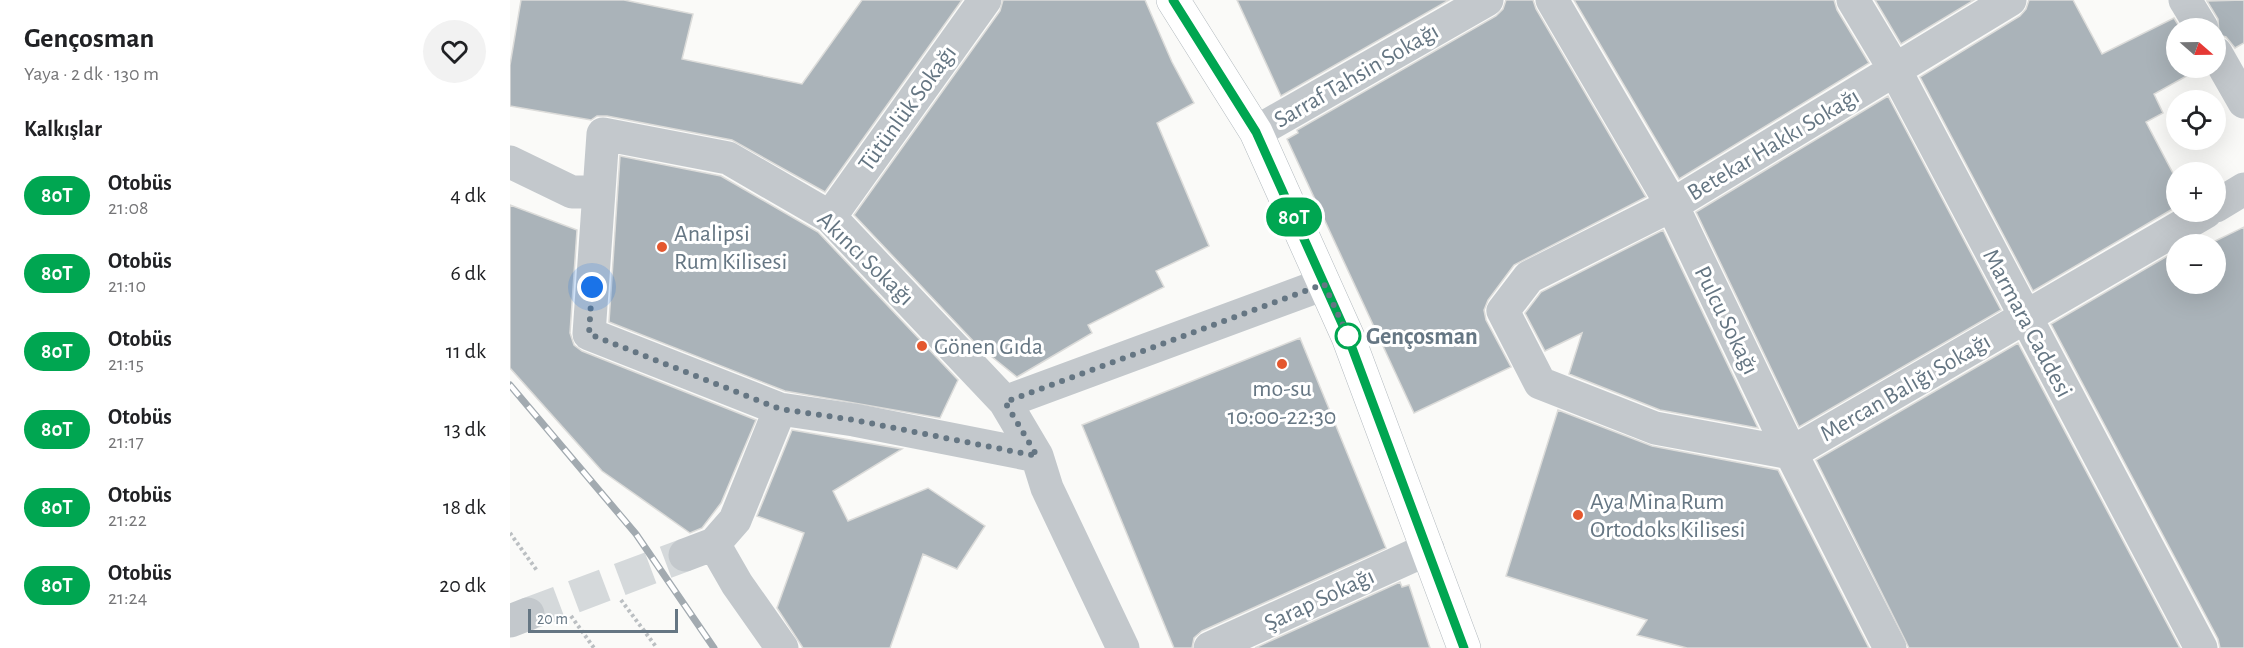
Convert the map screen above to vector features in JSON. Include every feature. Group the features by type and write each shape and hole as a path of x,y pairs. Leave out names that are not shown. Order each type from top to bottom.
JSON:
{"street":[{"name":"Tütünlük Sokağı","path":"830,217 985,0"},
{"path":"1173,0 1256,132 1348,337 1464,648"},
{"name":"Sarraf Tahsin Sokağı","path":"1256,132 1487,0"},
{"name":"Pulcu Sokağı","path":"1552,0 1672,205 1791,453 1890,648"},
{"name":"Marmara Caddesi","path":"1853,0 1895,70 2201,648"},
{"name":"Betekar Hakkı Sokağı","path":"1791,453 1655,428 1540,383 1503,311 1529,277 1672,205 2010,0"},
{"path":"2185,0 2196,18"},
{"path":"2226,70 2244,102"},
{"name":"Akıncı Sokağı","path":"599,192 603,134 728,158 830,217 1005,402 1037,456 1047,488 1123,648"},
{"path":"510,162 572,192 599,192 589,334 780,409 854,420 1037,456"},
{"path":"2226,200 2244,189"},
{"name":"Mercan Balığı Sokağı","path":"1791,453 2189,222"},
{"path":"1005,402 1324,284"},
{"path":"780,409 735,520 700,549 737,584 782,648"},
{"name":"Şarap Sokağı","path":"1210,648 1428,549"}],"path":[{"path":"621,600 657,648"}],"building":[{"path":"521,0 624,0 693,14 682,59 802,84 862,0 962,0 825,192 732,140 607,116 597,116 591,120 510,106 510,65"},
{"path":"1003,0 1145,0 1172,62 1194,103 1157,123 1209,246 1156,271 1164,287 1088,325 1092,333 1017,377 976,344 854,215 1000,11"},
{"path":"1237,0 1449,0 1281,96"},
{"path":"1506,0 1533,0 1536,9 1646,197 1514,265 1488,300 1484,310 1486,320 1511,367 1414,413 1287,139 1298,133 1297,130 1496,16 1503,9"},
{"path":"1574,0 1834,0 1837,10 1869,63 1679,179"},
{"path":"1875,0 1974,0 1901,44"},
{"path":"2029,0 2073,0 2102,54 2166,22 2166,78 2183,78 2154,94 2163,113 2146,122 2167,162 2166,213 2033,291 1920,77 2020,16"},
{"path":"2244,0 2244,43 2235,48 2226,37 2226,18 2217,18 2207,1"},
{"path":"1888,96 2001,310 1799,427 1696,212"},
{"path":"620,156 721,176 818,232 958,380 940,418 785,391 609,322"},
{"path":"510,205 577,230 570,333 574,345 582,351 756,420 721,503 702,528 690,533 602,471 510,368"},
{"path":"2244,227 2244,648 2220,648 2218,639 2051,324 2166,257 2166,294 2226,294 2226,236"},
{"path":"1663,230 1758,428 1660,410 1569,374 1582,333 1545,351 1525,313 1541,292"},
{"path":"1300,338 1386,548 1202,631 1194,638 1192,648 1174,648 1082,425"},
{"path":"2018,343 2180,648 1909,648 1816,460"},
{"path":"1558,410 1652,446 1778,470 1869,648 1687,648 1637,635 1647,620 1506,576"},
{"path":"792,430 902,449 833,491 848,521 928,488 985,526 957,569 923,554 890,648 803,648 777,608 804,533 757,516"},
{"path":"1400,582 1402,587 1409,585 1430,648 1255,648"}],"tunnel":[{"path":"528,614 685,555"}],"railway":[{"path":"510,385 636,534 714,648"}],"bus line":[{"name":"80T","path":"1173,0 1256,132 1348,337 1464,648"}],"place":[{"name":"Analipsi Rum Kilisesi","path":"662,247"},
{"name":"Gençosman","path":"1348,336"},
{"name":"Gönen Gıda","path":"922,346"},
{"name":"mo-su 10:00-22:30","path":"1282,364"},
{"name":"Aya Mina Rum Ortodoks Kilisesi","path":"1578,515"}],"route":[{"path":"592,287 589,334 780,409 854,420 1037,456 1005,402 1324,284 1348,336"}]}
